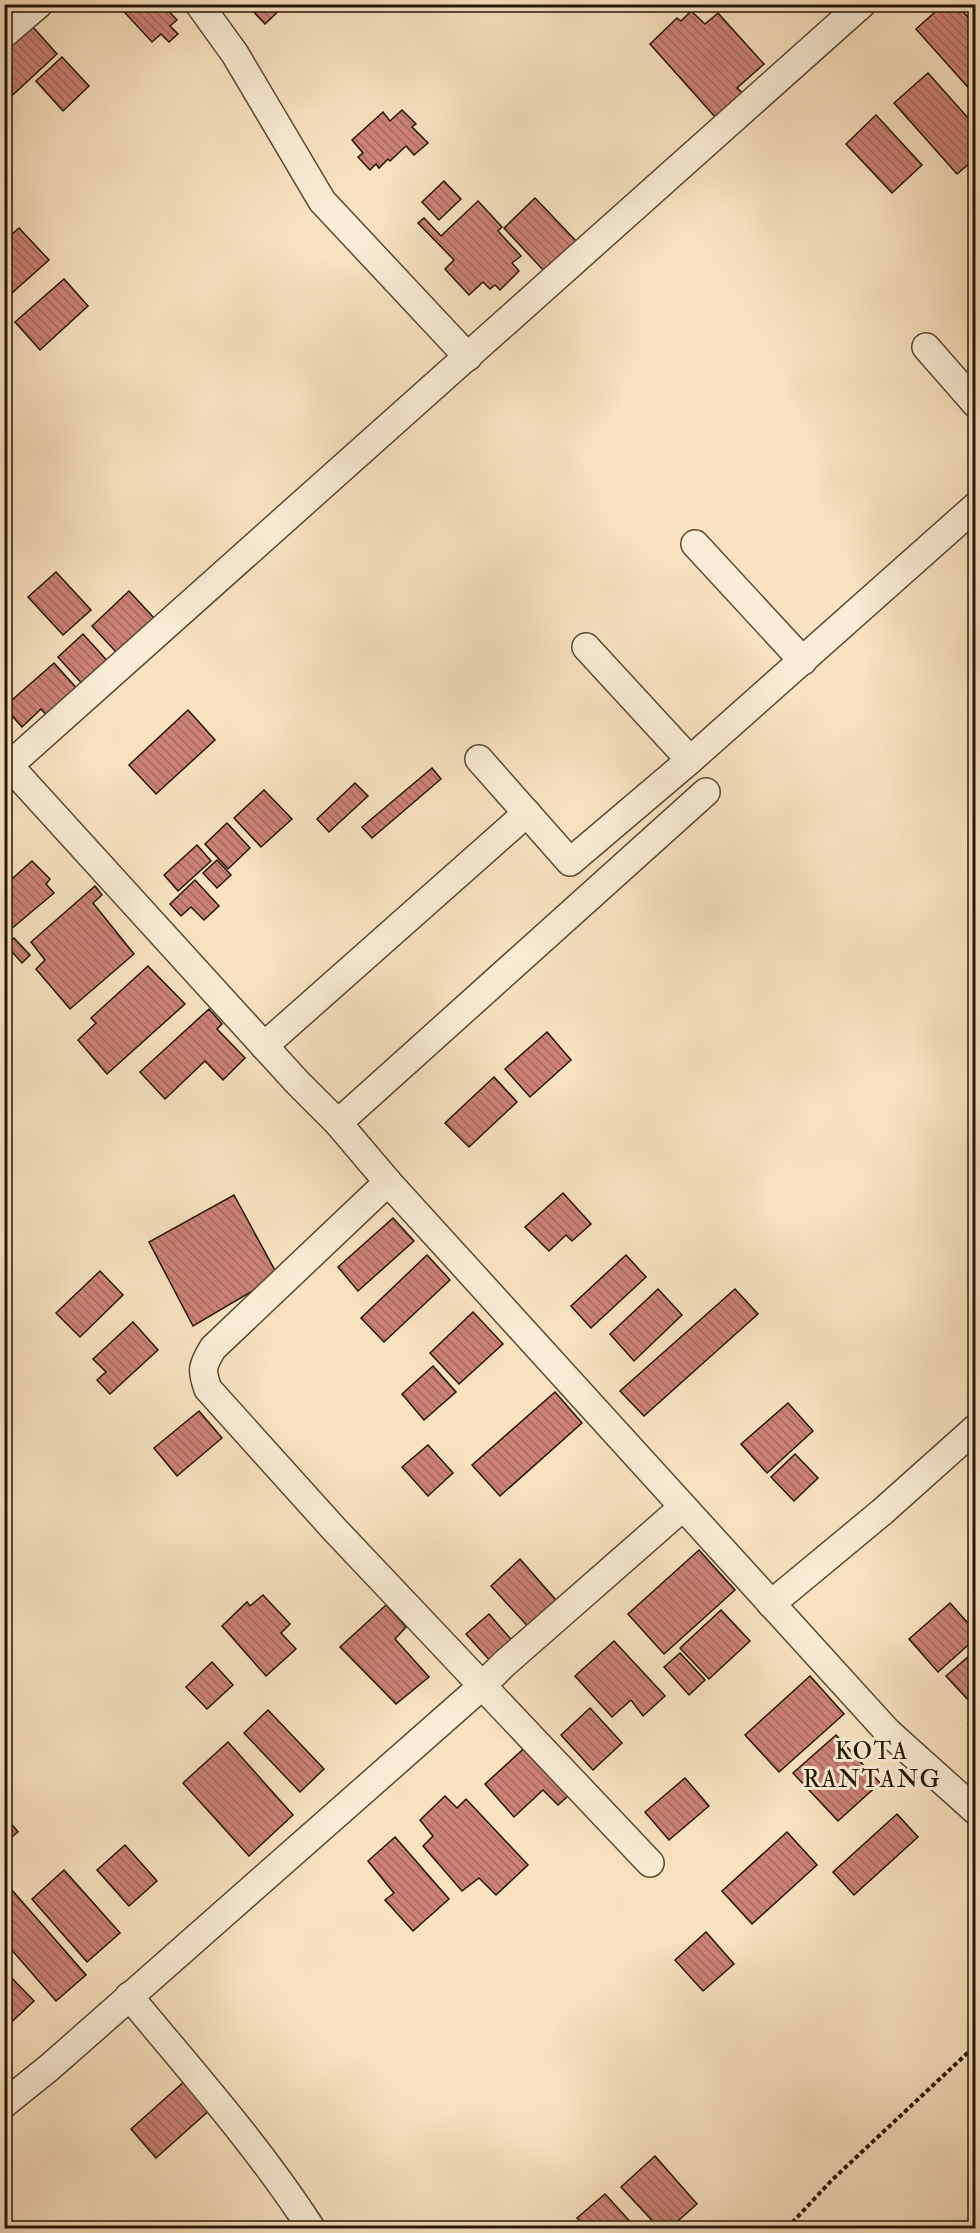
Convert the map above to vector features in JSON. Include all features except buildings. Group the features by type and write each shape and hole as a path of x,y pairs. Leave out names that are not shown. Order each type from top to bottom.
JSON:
{"street":[{"path":"4,34 39,4"},
{"path":"199,4 235,54 322,201 468,357"},
{"path":"862,4 468,357 6,765 264,1046 338,1123 388,1182 888,1732 975,1810"},
{"path":"926,347 975,404"},
{"path":"479,759 570,862 803,661 975,506"},
{"path":"695,544 803,661"},
{"path":"586,647 690,760"},
{"path":"338,1123 706,792"},
{"path":"264,1046 527,813"},
{"path":"388,1182 213,1348 205,1360 202,1373 208,1389 335,1530 650,1863"},
{"path":"771,1604 882,1512 975,1428"},
{"path":"4,2104 482,1686 683,1506"},
{"path":"129,1996 255,2148 288,2192 311,2229"}],"path":[{"path":"788,2229 833,2179 975,2045"}],"district":[{"name":"KOTA RANTANG","path":"872,1765"}]}
